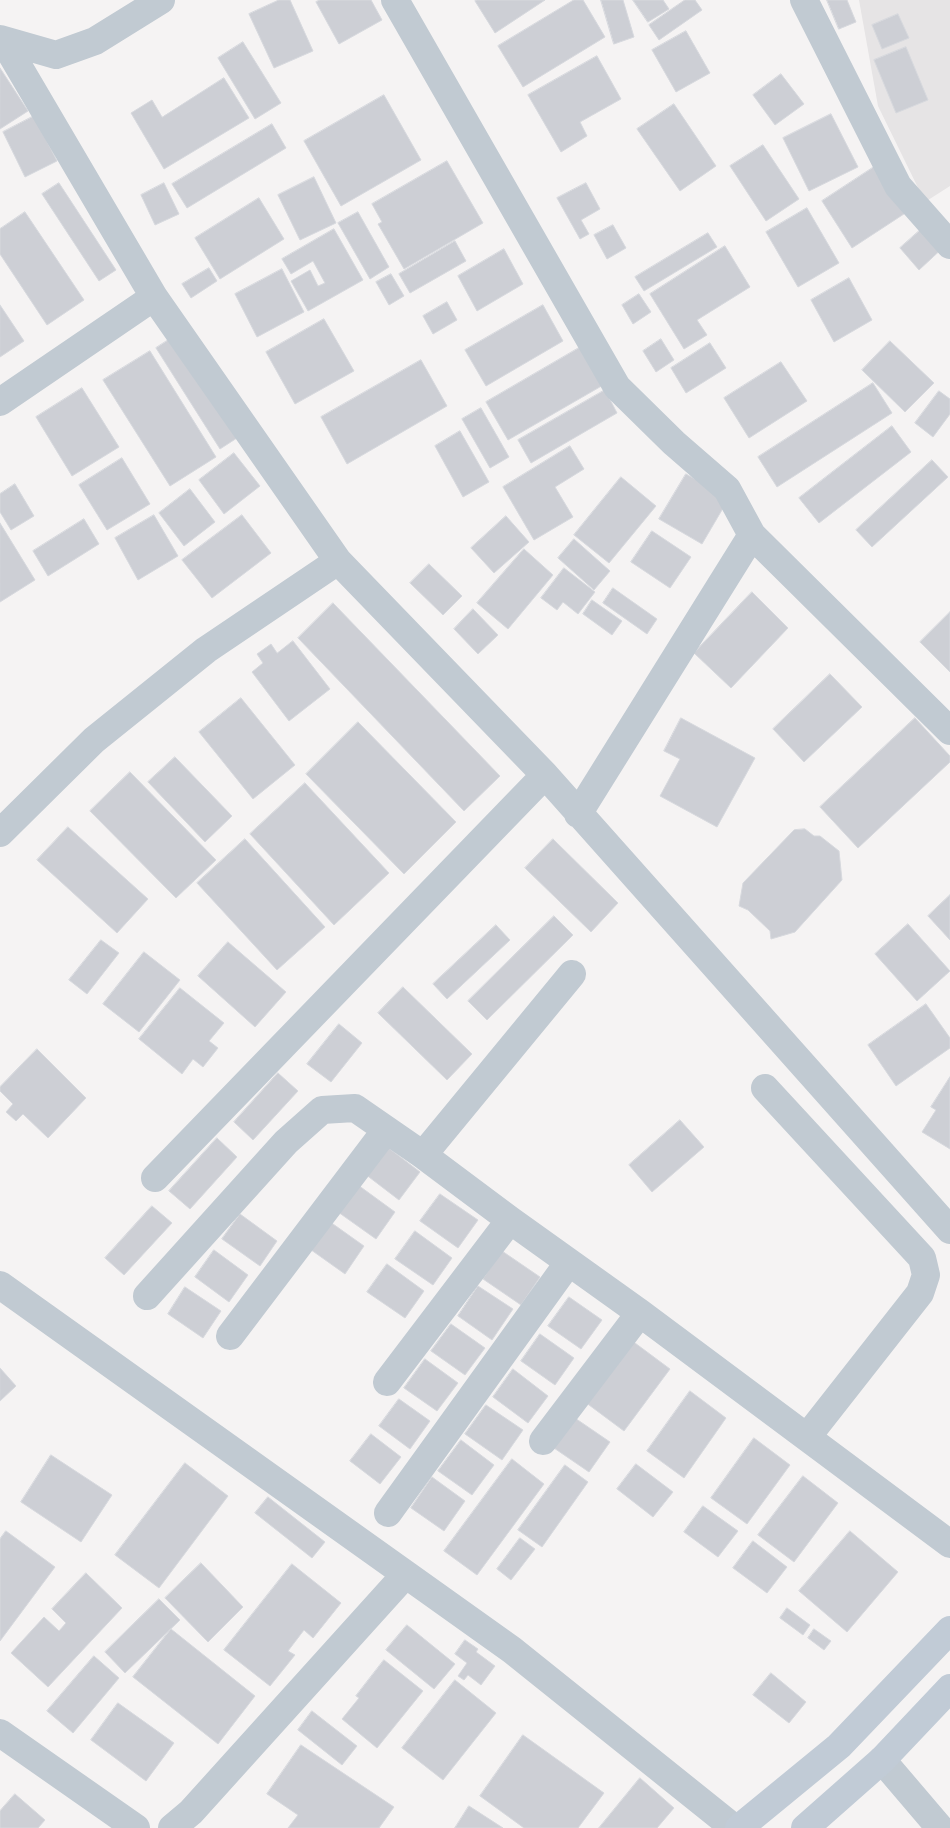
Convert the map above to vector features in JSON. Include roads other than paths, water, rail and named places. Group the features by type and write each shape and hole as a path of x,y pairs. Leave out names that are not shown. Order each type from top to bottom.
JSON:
{"main road":[{"path":"738,1828 839,1746 950,1630"},
{"path":"805,1828 882,1760 950,1688"}],"street":[{"path":"2,40 56,55 95,41 161,0"},
{"path":"395,0 616,387 674,443 726,489 752,535 950,731"},
{"path":"804,0 898,186 950,245"},
{"path":"2,40 154,297 338,561 544,775 950,1230"},
{"path":"0,402 154,297"},
{"path":"578,814 752,535"},
{"path":"0,834 94,740 206,650 338,561"},
{"path":"155,1178 544,775"},
{"path":"423,1155 572,974"},
{"path":"765,1088 922,1258 926,1275 920,1293 807,1438"},
{"path":"148,1296 286,1142 322,1110 355,1108 423,1155 640,1313 950,1544"},
{"path":"230,1336 386,1130"},
{"path":"387,1382 510,1220"},
{"path":"388,1512 569,1262"},
{"path":"0,1284 512,1650 734,1828"},
{"path":"543,1441 640,1313"},
{"path":"172,1828 191,1812 405,1575"},
{"path":"0,1733 136,1828"},
{"path":"882,1760 940,1828"}]}
